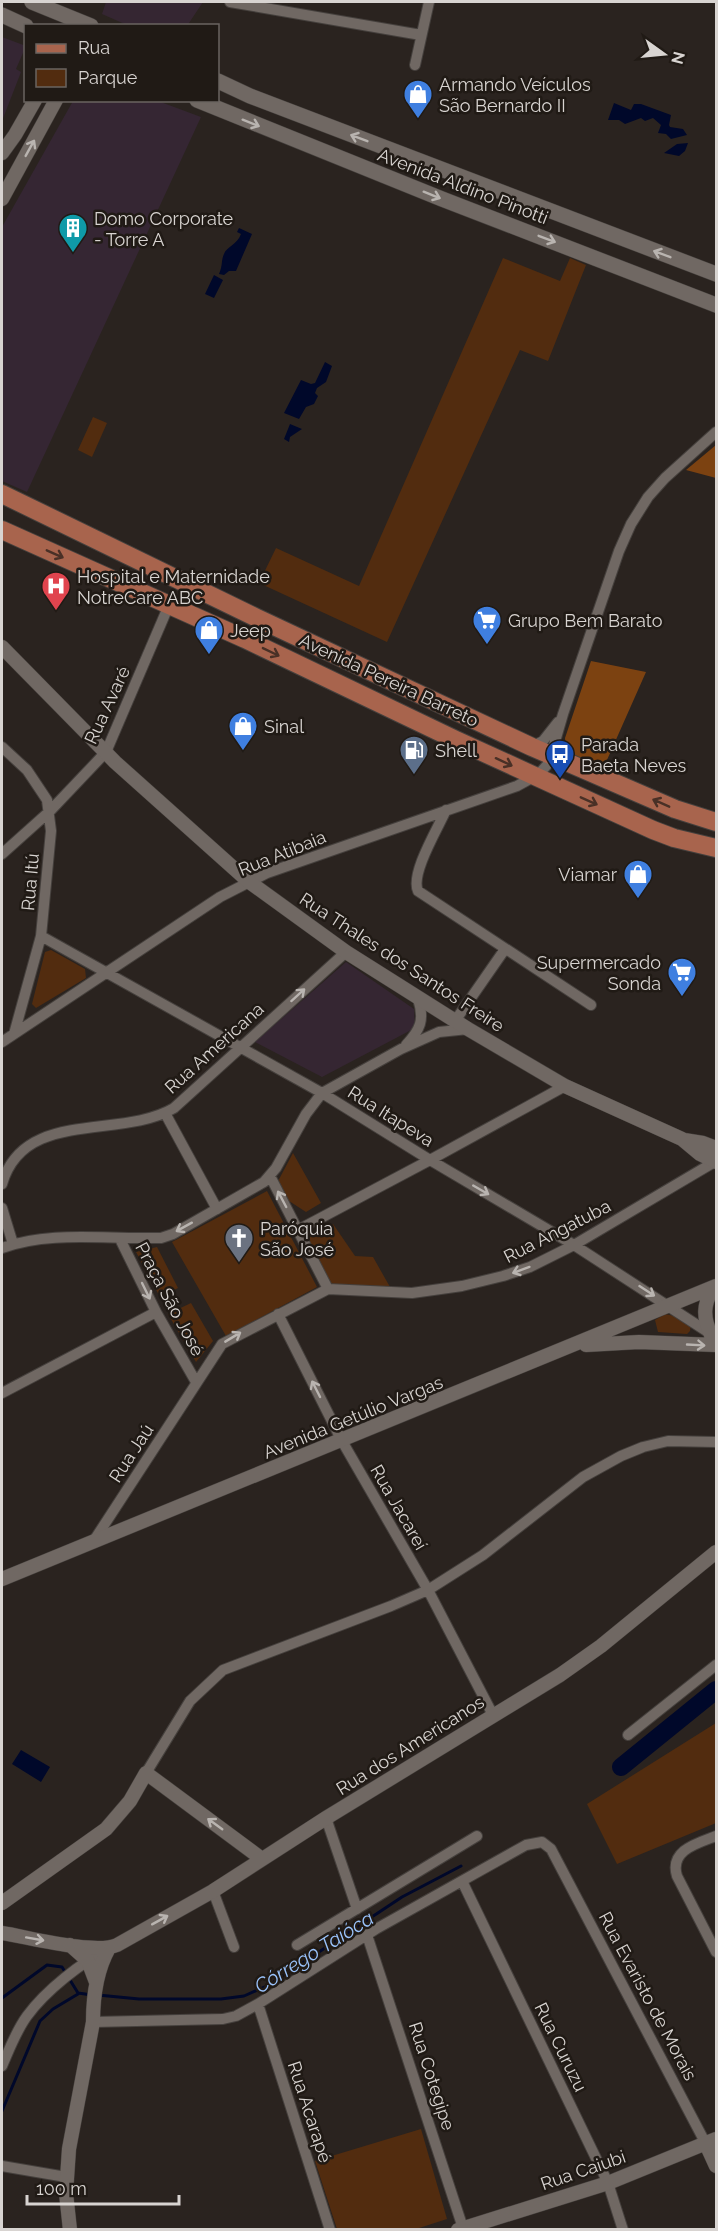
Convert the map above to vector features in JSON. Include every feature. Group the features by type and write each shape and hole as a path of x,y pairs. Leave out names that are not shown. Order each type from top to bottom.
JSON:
{"main road":[{"path":"32,2 86,24"},
{"path":"2,15 24,25"},
{"name":"Avenida Aldino Pinotti","path":"219,81 326,125 717,274"},
{"name":"Avenida Aldino Pinotti","path":"202,102 453,203 717,305"},
{"name":"Avenida Pereira Barreto","path":"2,494 257,618 532,747 675,809 717,822"},
{"name":"Avenida Pereira Barreto","path":"2,530 170,605 536,777 674,838 717,848"}],"street":[{"path":"230,2 421,34"},
{"path":"415,64 429,2"},
{"path":"2,153 34,102"},
{"path":"2,196 55,102"},
{"path":"536,777 547,765 552,755 563,714 619,551 631,524 648,497 665,478 717,432"},
{"name":"Rua Avaré","path":"2,854 50,811 106,752 170,605"},
{"name":"Rua Thales dos Santos Freire","path":"2,647 106,752 248,881 346,952 418,999 565,1086 682,1139 717,1148"},
{"path":"532,747 547,737 563,714"},
{"name":"Rua Itú","path":"2,747 27,770 47,800 51,831 41,936 14,1034"},
{"name":"Rua Atibaia","path":"2,1042 220,897 248,881 517,786 536,777"},
{"path":"446,810 418,872 416,886 424,896 591,1005"},
{"name":"Rua Itapeva","path":"41,936 322,1093 574,1245 670,1306 715,1339"},
{"path":"455,1021 505,949"},
{"name":"Rua Americana","path":"2,1184 13,1159 21,1151 45,1136 145,1120 165,1113 192,1093 346,952"},
{"path":"401,1049 416,1034 421,1024 422,1013 418,999"},
{"path":"327,1289 270,1176 306,1114 322,1093 401,1049 439,1032 468,1029"},
{"path":"298,1230 565,1086"},
{"path":"165,1113 217,1209"},
{"name":"Rua Thales dos Santos Freire","path":"682,1139 692,1148 716,1162"},
{"name":"Rua Angatuba","path":"327,1289 412,1293 485,1282 530,1267 574,1245 716,1162"},
{"name":"Praça São José","path":"270,1176 264,1182 166,1237 120,1239 156,1311 196,1382 222,1344 327,1289"},
{"path":"2,1208 13,1244"},
{"path":"2,1248 13,1244 53,1238 120,1239"},
{"path":"574,1345 715,1339 706,1323 704,1308 715,1287"},
{"name":"Avenida Getúlio Vargas","path":"2,1579 715,1287"},
{"path":"2,1394 156,1311"},
{"name":"Rua Jacareí","path":"278,1314 342,1441 428,1590 493,1715"},
{"name":"Rua Jaú","path":"93,1542 196,1382"},
{"path":"2,1903 106,1829 130,1801 190,1701 224,1670 428,1590 483,1555 583,1478 621,1456 643,1447 668,1441 717,1442"},
{"name":"Rua dos Americanos","path":"109,1948 213,1891 326,1818 560,1675 601,1646 717,1552"},
{"path":"628,1735 717,1665"},
{"path":"146,1773 262,1859"},
{"path":"326,1818 357,1909"},
{"path":"297,1945 477,1836"},
{"path":"717,1836 682,1851 675,1867 677,1876 717,1952"},
{"name":"Rua Evaristo de Morais","path":"462,1881 526,1845 538,1841 546,1843 711,2142 717,2166"},
{"path":"93,2022 223,2019 236,2016 367,1935 462,1881"},
{"name":"Rua Curuzu","path":"462,1881 608,2182 623,2229"},
{"path":"213,1891 234,1947"},
{"path":"2,1933 69,1945 109,1948"},
{"name":"Rua Cotegipe","path":"367,1935 461,2229"},
{"path":"69,1945 88,1961 96,1986"},
{"path":"2,2067 17,2032 33,2009 69,1976 109,1948"},
{"path":"70,2229 66,2177 69,2149 93,2022 96,1986 102,1962 109,1948"},
{"name":"Rua Acarapé","path":"258,2004 330,2229"},
{"path":"2,2045 17,2032"},
{"name":"Rua Caiubi","path":"461,2229 608,2182 711,2142"},
{"path":"2,2166 66,2177"}],"shaded area":[{"path":"106,2 203,2 188,24 125,24 102,14"},
{"path":"2,37 24,45 24,51 16,69 21,72 2,121"},
{"path":"72,102 161,102 201,117 27,492 2,481 2,227"},
{"path":"716,445 716,478 686,470"},
{"path":"591,661 646,672 603,769 572,757 566,751 565,738"},
{"path":"346,962 414,1009 415,1028 322,1077 255,1042"}],"green space":[{"path":"503,258 560,281 570,258 586,265 548,361 520,350 387,642 259,583 276,548 359,586"},
{"path":"93,417 107,423 92,457 78,450"},
{"path":"51,950 85,969 86,978 36,1008 32,1004 45,952"},
{"path":"293,1153 321,1203 306,1212 286,1199 277,1183"},
{"path":"267,1191 317,1287 226,1336 172,1242"},
{"path":"333,1224 355,1256 373,1257 390,1287 330,1284 306,1234"},
{"path":"157,1247 178,1288 160,1297 136,1252"},
{"path":"191,1303 213,1341 196,1362 168,1314"},
{"path":"665,1314 679,1317 691,1324 690,1331 687,1334 658,1332 655,1320"},
{"path":"716,1723 716,1823 617,1864 587,1804"},
{"path":"421,2129 447,2219 416,2229 337,2229 315,2161"}],"water":[{"path":"614,103 631,110 634,104 641,104 671,115 670,127 683,129 687,135 671,139 666,134 658,133 661,125 653,118 645,121 641,118 625,124 619,120 608,120"},
{"path":"688,143 685,151 679,156 664,153 677,144"},
{"path":"239,228 252,234 236,271 229,271 224,275 219,274 225,252 241,234 237,232"},
{"path":"214,275 223,280 214,298 205,294"},
{"path":"325,362 332,366 326,382 317,388 315,393 318,396 314,404 306,407 299,419 284,413 301,380 311,384 315,383"},
{"path":"290,424 302,429 290,437 289,442 284,439"},
{"path":"21,1750 50,1767 41,1782 12,1764"}],"waterway":[{"name":"Córrego Taióca","path":"621,1767 716,1690"},
{"name":"Córrego Taióca","path":"98,1995 139,1999 221,1999 244,1996 269,1985 402,1897 461,1866"},
{"name":"Córrego Taióca","path":"2,1998 47,1965 62,1967 78,1993"},
{"name":"Córrego Taióca","path":"78,1993 92,1995"},
{"path":"2,2111 40,2021 53,2009 78,1994"}],"place":[{"name":"Armando Veículos São Bernardo II","path":"418,120"},
{"name":"Domo Corporate - Torre A","path":"73,254"},
{"name":"Hospital e Maternidade NotreCare ABC","path":"56,612"},
{"name":"Grupo Bem Barato","path":"487,646"},
{"name":"Jeep","path":"209,656"},
{"name":"Sinal","path":"243,752"},
{"name":"Shell","path":"414,776"},
{"name":"Parada Baeta Neves","path":"560,780"},
{"name":"Viamar","path":"638,900"},
{"name":"Supermercado Sonda","path":"682,998"},
{"name":"Paróquia São José","path":"239,1264"}]}
